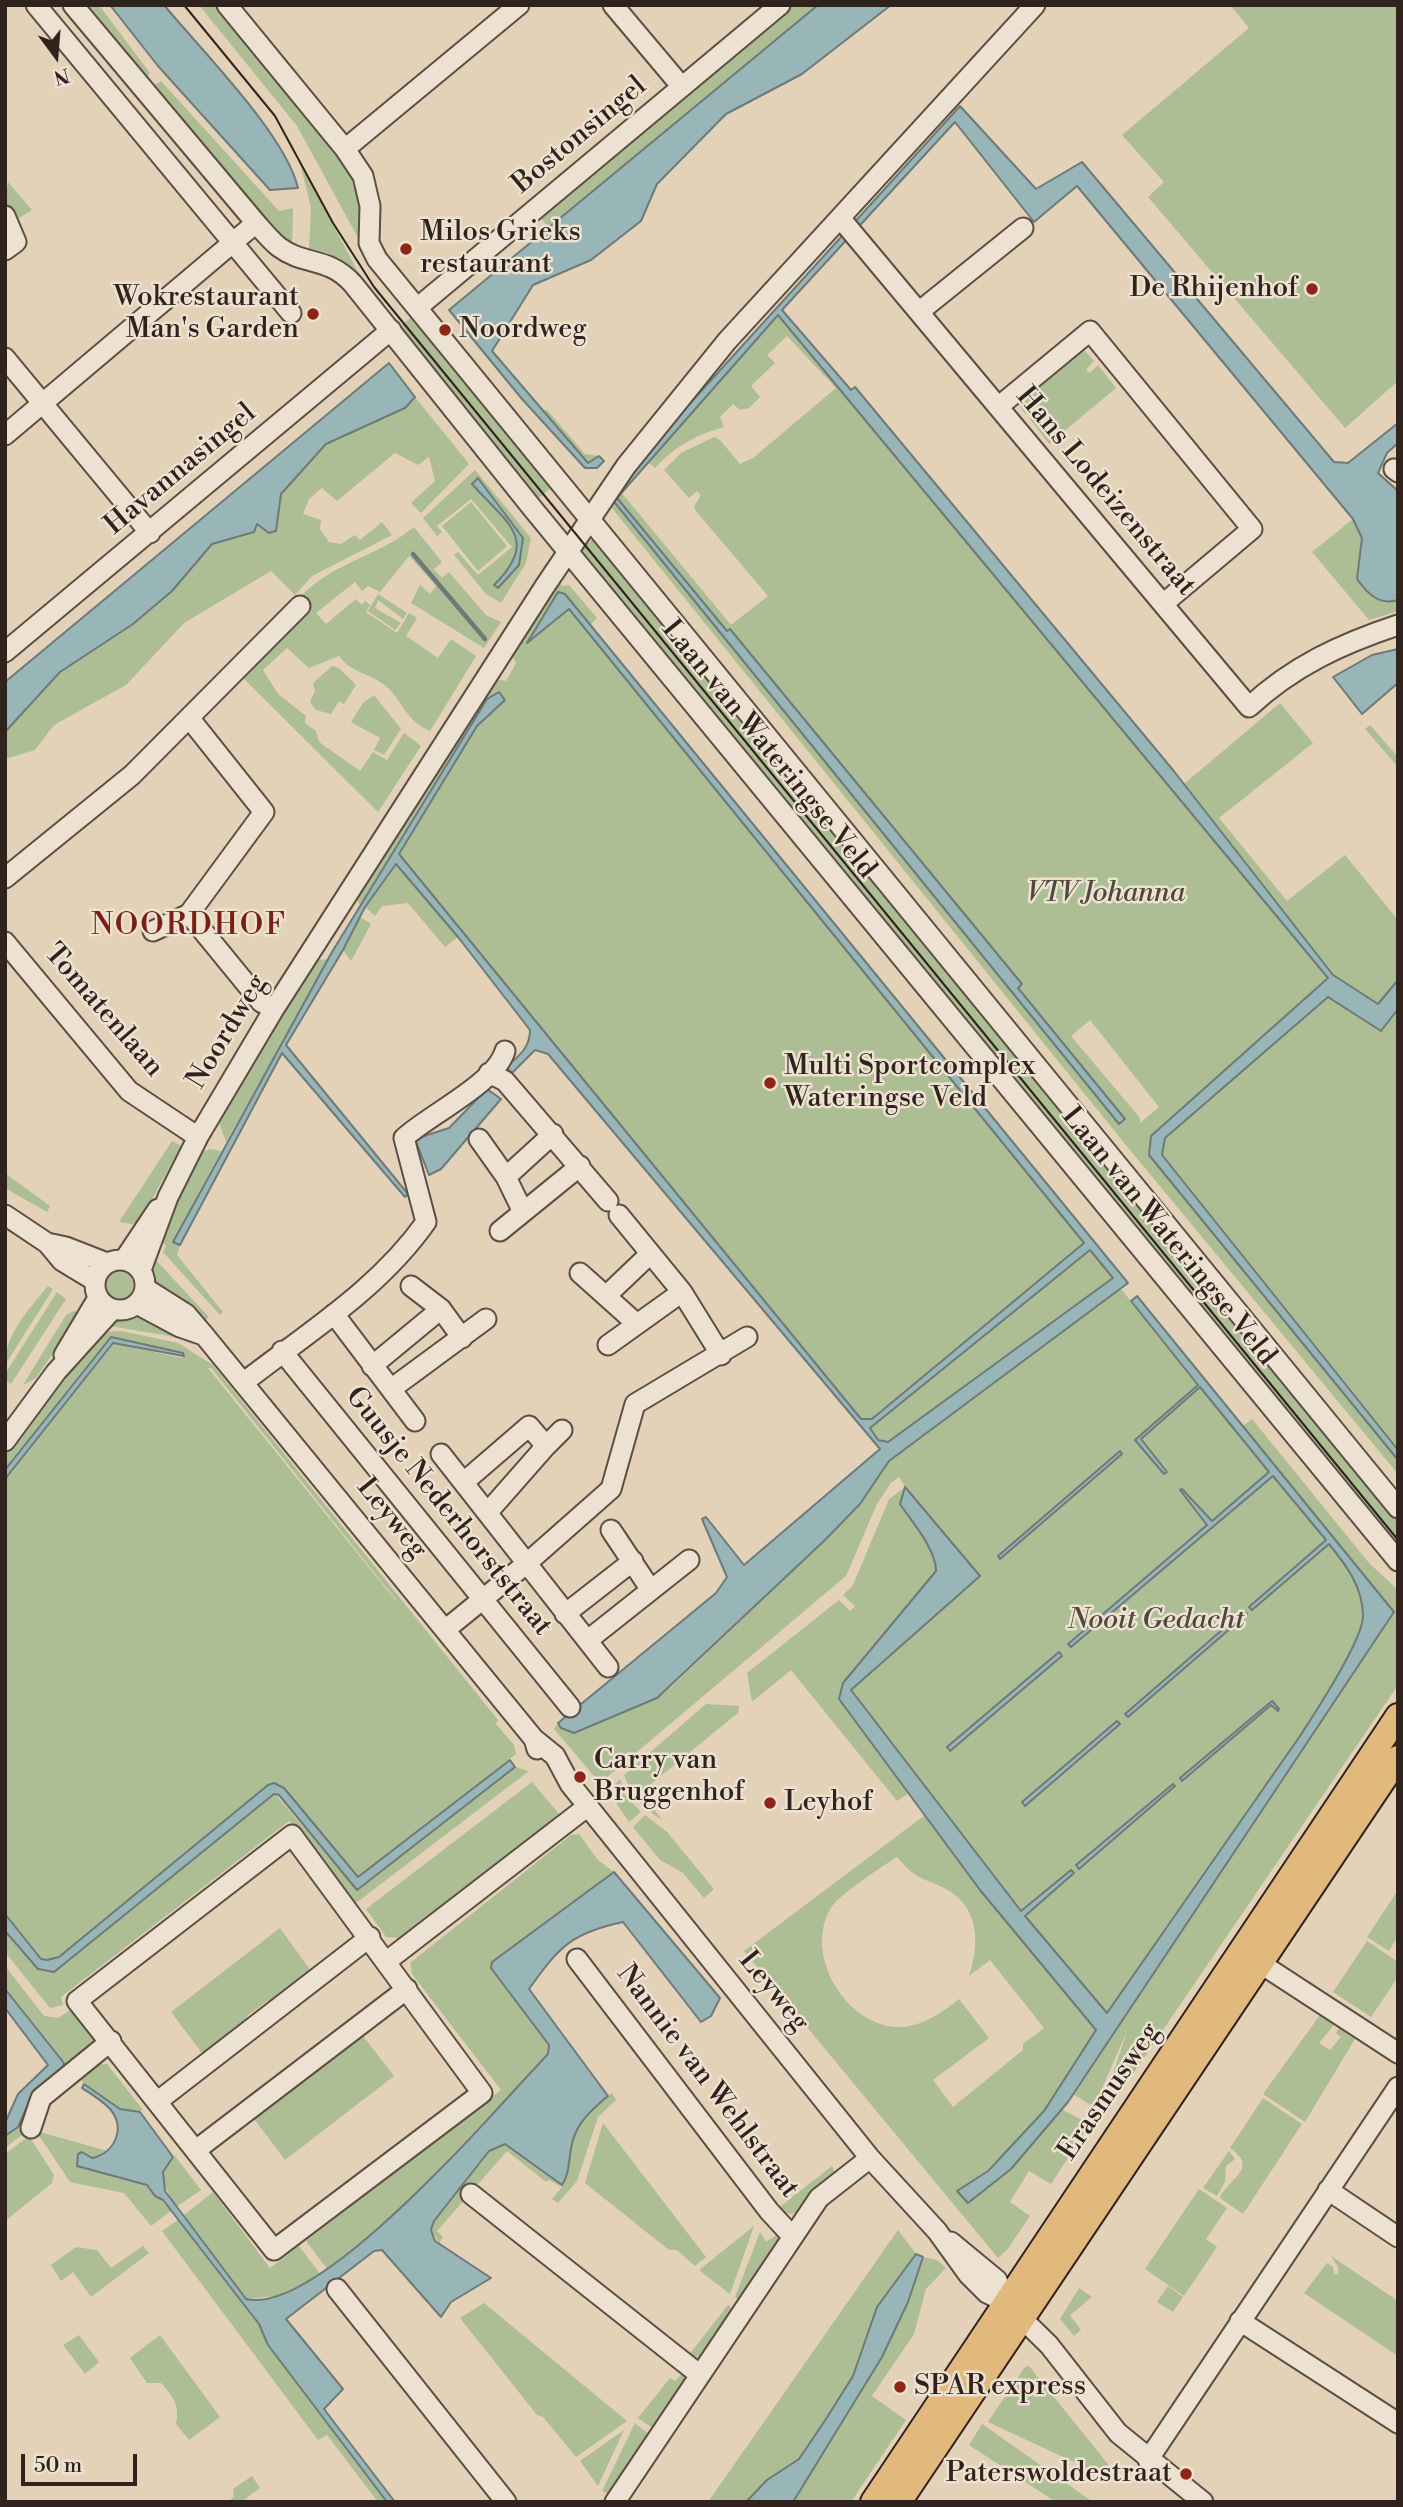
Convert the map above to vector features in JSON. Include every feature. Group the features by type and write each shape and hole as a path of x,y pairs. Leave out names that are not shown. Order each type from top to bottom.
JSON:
{"main road":[{"name":"Erasmusweg","path":"873,2502 1014,2310 1251,1957 1392,1757 1398,1716"},
{"name":"Erasmusweg","path":"899,2502 1014,2310"}],"street":[{"path":"36,5 291,313"},
{"name":"Laan van Wateringse Veld","path":"73,5 256,223 281,249 325,262 344,273 568,551 1398,1561"},
{"name":"Laan van Wateringse Veld","path":"227,5 345,149 363,176 370,206 369,243 377,260 1398,1508"},
{"path":"345,149 519,5"},
{"name":"Bostonsingel","path":"613,5 682,87"},
{"name":"Bostonsingel","path":"417,308 780,5"},
{"name":"Noordweg","path":"102,1296 131,1277 198,1137 267,1006 589,519 675,402 727,341 848,226 1035,5"},
{"path":"5,216 16,242 5,250"},
{"path":"5,435 256,223"},
{"name":"Hans Lodeizenstraat","path":"848,226 1249,707 1276,682 1318,656 1398,625"},
{"path":"920,311 1023,228"},
{"name":"Havannasingel","path":"5,652 391,330"},
{"path":"998,407 1090,331 1252,529 1163,604"},
{"path":"5,358 150,533"},
{"path":"5,878 132,775 300,607"},
{"path":"153,931 189,914 264,811 190,719"},
{"path":"189,914 267,1006"},
{"name":"Tomatenlaan","path":"5,942 129,1091 198,1137"},
{"path":"243,1382 334,1314 389,1268 426,1222 404,1138 446,1109 501,1063 505,1051"},
{"path":"489,1073 505,1082 580,1166 682,1292 721,1356"},
{"path":"506,1177 553,1134"},
{"path":"479,1139 506,1177 523,1212"},
{"path":"500,1231 580,1166"},
{"path":"5,1215 47,1243 62,1261 102,1296 125,1310 131,1277"},
{"name":"Leyweg","path":"47,1243 66,1247 131,1277 180,1327 204,1335 534,1740 539,1756 554,1775 570,1784 870,2158 937,2231 979,2262 997,2280 1014,2310 1049,2345 1118,2433 1203,2502"},
{"path":"606,1296 650,1254"},
{"path":"580,1273 637,1324"},
{"path":"411,1286 441,1309 462,1338"},
{"path":"608,1345 682,1292"},
{"path":"5,1441 56,1371 68,1343 102,1296"},
{"path":"372,1366 441,1309"},
{"path":"334,1314 415,1421"},
{"path":"391,1390 486,1319"},
{"path":"444,1630 526,1564 611,1489 635,1404 708,1359 721,1356 747,1337"},
{"name":"Guusje Nederhorststraat","path":"282,1351 570,1707"},
{"path":"464,1482 529,1426 546,1446"},
{"path":"488,1513 562,1430"},
{"path":"441,1454 608,1667"},
{"path":"611,1530 651,1590"},
{"path":"588,1640 689,1560"},
{"path":"565,1614 633,1561"},
{"path":"387,1962 588,1806"},
{"path":"292,1835 387,1962 482,2093 274,2250 77,2001 292,1835"},
{"path":"158,2101 370,1937"},
{"path":"1251,1957 1398,2053"},
{"name":"Nannie van Wehlstraat","path":"577,1959 769,2211 793,2237"},
{"path":"196,2150 407,1989"},
{"path":"31,2129 41,2098 111,2041"},
{"path":"1148,2460 1398,2087"},
{"name":"Nannie van Wehlstraat","path":"615,2502 819,2198 870,2158"},
{"path":"1328,2190 1398,2237"},
{"path":"471,2194 700,2375"},
{"path":"337,2289 506,2502"},
{"path":"1240,2321 1398,2424"}],"green space":[{"path":"82,5 99,5 150,73 145,81"},
{"path":"199,5 216,5 353,173 364,207 358,229 362,245 297,126"},
{"path":"791,5 818,5 550,229 539,216"},
{"name":"De Rhijenhof","path":"1230,5 1398,5 1398,381 1345,428 1148,197 1164,182 1122,135 1249,28"},
{"path":"161,81 279,211 293,208 292,249 277,235 151,87"},
{"path":"300,163 357,270 384,304 381,306 341,262 321,251 309,249 311,207"},
{"path":"8,182 32,210 16,220 5,203"},
{"name":"VTV Johanna","path":"778,314 1328,978 1151,1136 1149,1155 1398,1460 1398,1474 1121,1139 607,502 611,498 1119,1124 1125,1119 1017,987 1021,983 731,630 727,631 616,497 621,492 731,625 768,596 696,511 694,507 701,495 697,491 689,498 664,470 681,453 714,437 720,440 740,464 753,458 836,388 787,336 767,355 775,363 751,386 760,397 749,408 740,410 733,404 720,417 724,427 686,442 655,468 647,461","holes":["1090,1020 1159,1107 1140,1123 1140,1118 1071,1036"]},
{"path":"413,316 553,486 538,499 400,326"},
{"path":"1076,349 1084,350 1094,361 1086,370 1090,373 1098,365 1116,388 1049,444 1030,419 1038,411 1036,406 1025,414 1017,401"},
{"path":"415,397 469,464 421,513 411,503 435,481 429,457 418,465 395,453 337,501 322,488 309,499 303,514 321,520 320,529 329,542 341,544 355,535 360,540 382,522 392,535 312,576 295,595 271,571 184,623 126,685 54,725 35,750 5,759 5,732 60,672 133,624 172,591 212,544 254,532 260,511 278,517 281,494 326,444 405,408"},
{"path":"541,410 547,410 585,454 599,456 588,463"},
{"path":"475,470 531,538 526,563 501,603 486,594 454,555 458,552 478,575 512,547 471,499 437,526 442,532 437,536 423,518","holes":["478,479 523,538 519,565 494,584 508,568 515,555 517,543 506,520 472,484"]},
{"path":"471,502 507,546 478,571 442,526"},
{"path":"1353,519 1362,538 1357,580 1391,602 1398,600 1398,611 1369,620 1312,552"},
{"path":"414,527 442,562 434,569 442,578 449,572 486,615 501,622 484,648 411,603 420,585 430,594 436,586 409,556 380,592 368,586 362,591 355,582 316,613 326,624 356,599 362,605 365,601 370,605 366,612 397,633 409,613 417,618 406,636 438,658 451,639 476,656 430,731 408,714 387,687 353,669 339,656 309,668 287,648 263,670 278,694 306,716 305,723 316,731 319,742 360,771 373,752 387,760 404,733 421,746 378,812 239,674 286,612 308,589 331,573"},
{"path":"594,538 1398,1516 1398,1553 580,554 580,550"},
{"name":"Multi Sportcomplex Wateringse Veld","path":"557,580 562,586 569,585 597,618 590,625 565,594 528,641 569,608 1085,1243 872,1419 861,1419 399,854 477,726 505,700 487,699 360,905 355,898 495,679 506,681 516,663 511,654"},
{"path":"378,594 407,613 403,619 378,600 375,608 401,623 395,630 368,611"},
{"path":"332,666 339,668 356,685 344,704 339,701 331,714 316,710 310,702 315,691 313,683"},
{"path":"374,695 401,729 384,755 374,750 380,738 351,722 363,703"},
{"path":"1280,703 1313,743 1219,818 1287,901 1345,855 1398,920 1398,980 1379,1004 1333,975 1184,784"},
{"path":"1370,725 1398,757 1398,767 1365,729"},
{"path":"396,864 458,937 445,947 408,903 382,906 375,916 365,907"},
{"path":"359,916 371,924 351,961 343,950"},
{"path":"330,959 226,1142 218,1120 314,960"},
{"path":"1328,997 1381,1031 1398,1009 1398,1450 1162,1155 1165,1138"},
{"path":"172,1141 181,1146 138,1225 119,1222"},
{"path":"210,1149 221,1151 173,1242 180,1245 177,1255 223,1312 220,1315 163,1252 166,1246 160,1239 201,1152"},
{"path":"5,1173 50,1206 47,1212 5,1188"},
{"path":"1090,1250 1113,1278 888,1442 878,1440 869,1428"},
{"path":"152,1256 209,1317 206,1320 159,1290 149,1267"},
{"path":"119,1271 129,1275 133,1285 129,1295 119,1299 109,1295 105,1285 109,1275"},
{"path":"48,1286 53,1289 5,1365 14,1332"},
{"name":"Nooit Gedacht","path":"1121,1289 1350,1571 1360,1594 1363,1619 1346,1661 1300,1736 1107,2013 994,1879 851,1690 980,1576 912,1499 900,1505 928,1545 936,1571 843,1683 839,1699 909,1793 897,1801 791,1670 752,1702 747,1673 839,1600 850,1611 855,1606 843,1595 853,1585 889,1499 905,1487 899,1477 891,1483 877,1504 846,1576 600,1783 554,1729 558,1723 561,1728 670,1688 860,1504 889,1461"},
{"path":"57,1292 66,1299 11,1384 5,1380 5,1374"},
{"path":"74,1311 81,1313 36,1378 23,1385 66,1315"},
{"path":"140,1314 195,1342 193,1344 175,1337 110,1326 113,1320"},
{"path":"122,1331 178,1343 213,1365 498,1720 496,1724 514,1745 516,1754 358,1878 284,1788 279,1784 268,1785 59,1957 47,1961 41,1959 5,1914 5,1479 113,1343 182,1358 183,1352 111,1337 5,1470 5,1455 100,1332","holes":["208,1368 211,1368 397,1601"]},
{"path":"1252,1419 1369,1563 1398,1590 1398,1685 1105,2115 1110,2083 1127,2031 1094,2107 1073,2094 1394,1613 1243,1426"},
{"path":"706,1704 739,1706 738,1713 641,1792 662,1820 639,1801 624,1775"},
{"path":"515,1767 529,1771 356,1903 352,1902 289,1821 61,1997 63,2005 50,2008 5,1952 5,1931 23,1954 45,1972 275,1794 357,1890"},
{"path":"620,1779 625,1795 641,1812 629,1822 608,1791"},
{"path":"532,1782 560,1815 401,1938 386,1937 366,1909"},
{"path":"645,1815 667,1832 714,1889 704,1898 683,1873 660,1860 633,1827"},
{"path":"925,1815 980,1890 1096,2030 1044,2111 1020,2139 975,2181 968,2203 1011,2169 1061,2109 1090,2124 1051,2184 1029,2171 1010,2202 1030,2216 1007,2250 998,2258 744,1951","holes":["897,1857 917,1876 951,1892 967,1909 975,1930 969,1976 990,1960 1044,2028 1023,2044 1023,2050 953,2107 933,2080 989,2038 959,1999 938,2014 914,2025 897,2027 878,2023 860,2013 845,1999 833,1982 825,1963 822,1943 824,1923 833,1905 853,1887"]},
{"path":"579,1834 598,1860 614,1872 492,1962 491,1968 549,2045 548,2054 395,2215 327,2269 306,2241 501,2090 412,1974 410,1963 571,1835"},
{"path":"1398,1890 1398,1936 1389,1951 1367,1937"},
{"path":"280,1928 311,1971 273,2002 267,2001 247,2016 246,2021 202,2053 171,2012"},
{"path":"1367,1941 1398,1962 1398,1977 1371,2017 1333,1992"},
{"path":"5,1966 44,2016 58,2018 73,2008 103,2042 41,2098 31,2128 5,2148 5,2136 18,2126 33,2093 63,2068 64,2063 5,1989"},
{"path":"1320,2015 1334,2025 1319,2043 1330,2050 1341,2037 1336,2033 1339,2028 1355,2039 1305,2122 1263,2094"},
{"path":"360,2032 394,2076 285,2160 252,2116"},
{"path":"99,2064 107,2064 143,2110 135,2112 118,2108 80,2079"},
{"path":"612,2093 616,2100 598,2117 577,2181 558,2203 552,2199 562,2187 549,2180 546,2182 507,2151 437,2231 443,2237 439,2243 431,2230 434,2221 489,2151 505,2144 562,2185 568,2169 572,2141 579,2127 594,2108"},
{"path":"1263,2098 1302,2124 1243,2214 1220,2198 1242,2168 1239,2155 1230,2148"},
{"path":"603,2123 706,2257 695,2266 677,2250 669,2250 585,2183"},
{"path":"36,2131 108,2151 92,2158 82,2152 78,2155 77,2166 147,2185 171,2211 151,2226 124,2193 70,2182"},
{"path":"29,2136 54,2175 52,2183 5,2221 5,2154"},
{"path":"1229,2151 1235,2159 1226,2166 1225,2182 1217,2196 1203,2188"},
{"path":"175,2156 201,2190 176,2207 161,2179 164,2167"},
{"path":"832,2166 836,2175 810,2205 794,2213 777,2209"},
{"path":"1199,2189 1227,2208 1206,2239 1217,2247 1184,2296 1145,2269"},
{"path":"213,2192 270,2268 299,2246 321,2275 276,2296 246,2299 183,2216"},
{"path":"178,2220 259,2324 268,2345 387,2502 378,2502 327,2435 318,2440 162,2231"},
{"path":"754,2226 730,2294 699,2270"},
{"path":"898,2230 916,2254 877,2307 853,2376 799,2459 767,2480 746,2502 708,2502"},
{"path":"760,2232 766,2242 778,2234 780,2242 741,2302 735,2297"},
{"path":"143,2246 149,2253 91,2297 73,2272 61,2281 51,2265 76,2247 97,2250 111,2268"},
{"path":"1331,2256 1398,2301 1398,2356 1304,2293 1327,2263 1333,2267 1334,2274 1338,2274 1338,2267"},
{"path":"923,2257 937,2260 946,2268 926,2289 914,2334 872,2396 906,2420 851,2502 793,2502 882,2353"},
{"path":"1168,2286 1183,2297 1173,2312 1157,2302"},
{"path":"1079,2288 1092,2297 1070,2315 1081,2330 1074,2336 1060,2319"},
{"path":"484,2303 627,2421 576,2457 543,2417 537,2415 460,2318"},
{"path":"728,2305 734,2310 702,2357 688,2356"},
{"path":"79,2335 99,2362 85,2374 63,2345"},
{"path":"160,2335 220,2417 189,2440 176,2424 176,2406 169,2392 161,2383 147,2383 130,2358"},
{"path":"1029,2366 1120,2479 1117,2482 988,2422 1025,2367"},
{"path":"682,2374 686,2381 655,2430 638,2418 670,2378 675,2381"},
{"path":"635,2423 651,2436 612,2496 602,2491"},
{"path":"982,2424 1093,2502 1056,2502 969,2445"},
{"path":"624,2430 598,2486 580,2461"},
{"path":"252,2476 260,2488 241,2502 227,2502 234,2497 233,2489"}],"water":[{"path":"110,5 164,5 260,118 277,143 298,188 270,190 158,66"},
{"path":"818,5 891,5 802,74 726,114 657,184 641,221 591,260 533,285 492,351 588,463 599,456 604,461 597,468 585,468 522,399 449,310"},
{"path":"960,106 1036,189 1082,162 1334,462 1348,463 1398,423 1398,443 1387,453 1378,473 1398,491 1398,600 1385,601 1369,593 1357,579 1362,538 1353,519 1077,186 1034,222 955,122 782,310 851,390 855,387 1173,770 1333,975 1378,1004 1398,980 1398,1009 1381,1031 1328,997 1165,1138 1162,1155 1398,1450 1398,1460 1149,1155 1151,1136 1328,978 778,315 617,498 727,631 730,629 1022,984 1018,988 1125,1119 1119,1124 611,498 644,454"},
{"path":"389,363 415,397 405,408 326,444 281,494 276,531 269,533 257,524 254,532 212,544 172,591 133,624 60,672 5,732 5,682"},
{"path":"478,478 523,538 519,565 498,588 494,585 508,569 517,543 506,521 472,484"},
{"path":"558,592 565,594 1128,1283 889,1461 860,1504 825,1540 657,1698 574,1733 561,1728 558,1723 716,1593 727,1577 702,1519 706,1517 744,1565 880,1449 548,1054 535,1050 512,1073 506,1067 526,1047 530,1030 458,937 396,864 365,907 343,950 286,1045 408,1194 405,1197 282,1053 180,1245 173,1242 332,952 487,699 499,692 505,700 477,726 399,854 861,1419 872,1419 1084,1243 569,609 527,643","holes":["1090,1250 1113,1278 888,1442 878,1440 870,1428"]},
{"path":"1398,649 1398,683 1362,714 1333,677 1372,655"},
{"path":"487,1089 501,1099 441,1169 429,1175 415,1139 449,1128"},
{"path":"1137,1296 1394,1612 1068,2102 1011,2169 968,2203 957,2191 988,2171 1044,2111 1096,2030 980,1890 839,1699 843,1683 936,1571 928,1545 900,1504 905,1487 980,1576 851,1690 1021,1911 1071,1870 1074,1873 1025,1916 1107,2013 1307,1725 1347,1658 1361,1627 1362,1605 1357,1586 1329,1544 1252,1610 1249,1607 1326,1540 1273,1476 1071,1647 1068,1644 1207,1525 1180,1490 1182,1489 1212,1521 1269,1472 1200,1387 1141,1439 1167,1472 1164,1474 1135,1440 1198,1385 1131,1301"},
{"path":"111,1337 183,1353 184,1356 113,1343 5,1479 5,1470"},
{"path":"1120,1451 1122,1454 1000,1559 998,1556"},
{"path":"1244,1611 1247,1614 1128,1717 1125,1714"},
{"path":"1059,1652 1062,1656 950,1751 947,1747"},
{"path":"1272,1701 1278,1711 1271,1705 1182,1781 1180,1778"},
{"path":"1117,1721 1120,1724 1025,1806 1022,1802"},
{"path":"510,1760 515,1767 357,1890 279,1795 274,1794 54,1972 38,1969 5,1931 5,1914 41,1959 59,1957 268,1785 274,1783 284,1788 358,1877"},
{"path":"1173,1784 1175,1786 1079,1869 1076,1865"},
{"path":"614,1872 720,1998 711,2016 701,2022 623,1922 591,1931 568,1944 549,1962 529,1989 608,2096 587,2115 579,2127 573,2140 567,2174 562,2185 505,2144 489,2151 434,2221 431,2230 435,2241 491,2278 451,2302 441,2317 382,2250 374,2251 286,2319 343,2389 324,2409 395,2502 387,2502 268,2345 259,2324 163,2200 155,2196 147,2185 77,2166 78,2154 82,2152 92,2158 100,2155 112,2145 117,2132 115,2116 110,2109 82,2088 84,2084 120,2109 140,2112 173,2157 163,2172 165,2191 246,2299 278,2296 317,2276 361,2243 406,2203 548,2054 549,2045 491,1968 492,1962"},
{"path":"5,1989 64,2063 63,2067 33,2093 18,2127 5,2136 5,2123 18,2094 48,2065 5,2008"},
{"path":"916,2254 923,2257 908,2302 882,2357 793,2502 746,2502 767,2480 799,2459 853,2376 877,2307"}],"waterway":[{"path":"413,554 485,639"}],"tram line":[{"path":"184,5 275,116 333,223 374,287 1398,1540"}],"place":[{"name":"Milos Grieks restaurant","path":"406,249"},
{"name":"De Rhijenhof","path":"1312,289"},
{"name":"Wokrestaurant Man's Garden","path":"313,314"},
{"name":"Noordweg","path":"445,330"},
{"name":"Multi Sportcomplex Wateringse Veld","path":"770,1083"},
{"name":"Carry van Bruggenhof","path":"580,1777"},
{"name":"Leyhof","path":"770,1803"},
{"name":"SPAR express","path":"900,2387"},
{"name":"Paterswoldestraat","path":"1186,2474"}],"district":[{"name":"NOORDHOF","path":"189,927"}]}
